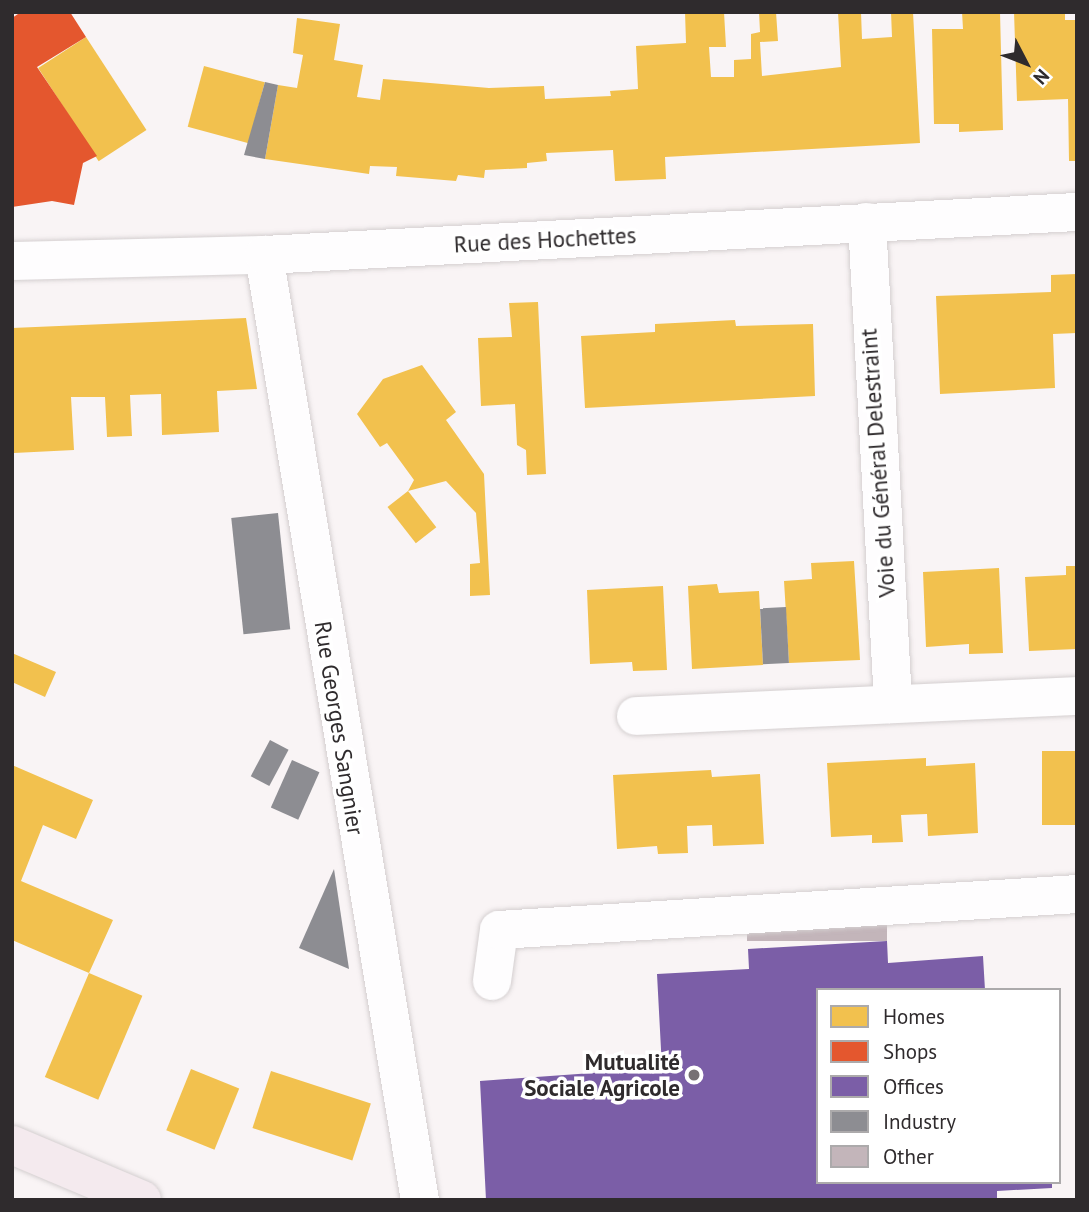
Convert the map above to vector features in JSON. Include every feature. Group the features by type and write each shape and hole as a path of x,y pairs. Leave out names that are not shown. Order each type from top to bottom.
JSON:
{"main road":[{"path":"12,1144 142,1200"}],"street":[{"name":"Rue des Hochettes","path":"12,261 264,256 1077,212"},
{"name":"Voie du Général Delestraint","path":"867,222 893,704"},
{"name":"Rue Georges Sangnier","path":"264,256 420,1200"},
{"path":"636,716 1077,696"},
{"path":"492,981 499,930 1077,894"}],"building: Homes":[{"path":"685,12 724,12 726,47 709,47 711,77 734,77 734,60 751,59 751,34 760,32 759,12 776,12 778,41 760,42 762,76 841,67 838,12 861,12 862,39 892,37 891,12 913,12 920,143 665,157 666,179 615,181 613,150 546,153 547,161 527,163 527,168 485,170 484,178 458,175 456,181 396,176 397,167 370,166 369,174 265,159 278,85 297,88 303,55 293,53 297,18 340,24 334,60 363,65 357,97 380,100 383,79 489,88 544,86 545,99 611,96 610,91 638,89 636,46 686,43"},
{"path":"962,12 1000,12 1003,130 959,132 959,124 934,124 932,29 963,29"},
{"path":"1014,12 1065,12 1065,20 1077,20 1077,161 1069,161 1068,99 1017,101"},
{"path":"86,37 146,130 99,161 38,68"},
{"path":"204,66 265,82 249,143 188,127"},
{"path":"1077,274 1077,333 1053,334 1055,388 940,394 936,296 1051,292 1051,275"},
{"path":"538,302 546,474 527,475 526,450 517,445 515,404 481,406 478,338 512,337 509,303"},
{"path":"246,318 257,389 217,391 219,432 162,435 161,394 130,395 132,436 107,437 105,397 71,397 74,450 14,453 12,328"},
{"path":"735,320 736,326 813,324 815,396 585,408 581,336 655,332 655,324"},
{"path":"422,365 456,412 446,420 484,474 490,595 470,596 470,564 480,563 476,513 446,481 408,491 414,480 387,443 380,447 357,414 383,379"},
{"path":"408,491 436,527 416,543 388,507"},
{"path":"854,561 860,660 789,663 784,581 812,579 811,563"},
{"path":"1066,566 1077,566 1077,649 1029,651 1025,577 1066,575"},
{"path":"999,568 1003,653 969,654 969,644 926,647 923,572"},
{"path":"717,584 719,593 759,591 763,665 692,669 688,586"},
{"path":"663,586 667,670 633,671 632,662 590,664 587,590"},
{"path":"12,653 56,672 45,697 12,682"},
{"path":"1042,751 1077,751 1077,825 1042,825"},
{"path":"926,758 926,766 975,763 978,833 928,836 927,814 901,815 903,842 872,843 872,835 831,837 827,763"},
{"path":"12,765 93,800 76,839 43,825 21,881 113,920 89,973 12,940"},
{"path":"711,770 712,777 760,774 764,844 713,846 712,825 687,826 688,853 658,854 657,846 617,849 613,775"},
{"path":"89,973 142,996 98,1100 45,1077"},
{"path":"191,1069 239,1088 214,1150 166,1130"},
{"path":"271,1071 371,1103 352,1161 252,1128"}],"building: Shops":[{"path":"21,12 70,12 86,37 37,67 97,156 83,163 74,205 52,201 12,207 12,18"}],"building: Offices":[{"name":"Mutualité Sociale Agricole","path":"887,941 888,963 983,956 985,988 816,988 816,1184 1052,1184 1052,1188 997,1191 997,1200 486,1200 480,1081 662,1068 657,974 749,969 748,949"}],"building: Industry":[{"path":"265,82 278,85 265,159 244,155"},
{"path":"278,513 290,629 243,634 231,518"},
{"path":"786,607 789,663 763,664 760,608"},
{"path":"270,740 289,750 269,786 251,776"},
{"path":"292,760 319,772 298,820 271,808"},
{"path":"334,869 349,969 299,948"}],"building: Other":[{"path":"747,917 887,917 887,941 747,941"}],"place":[{"name":"Mutualité Sociale Agricole","path":"694,1075"}]}
